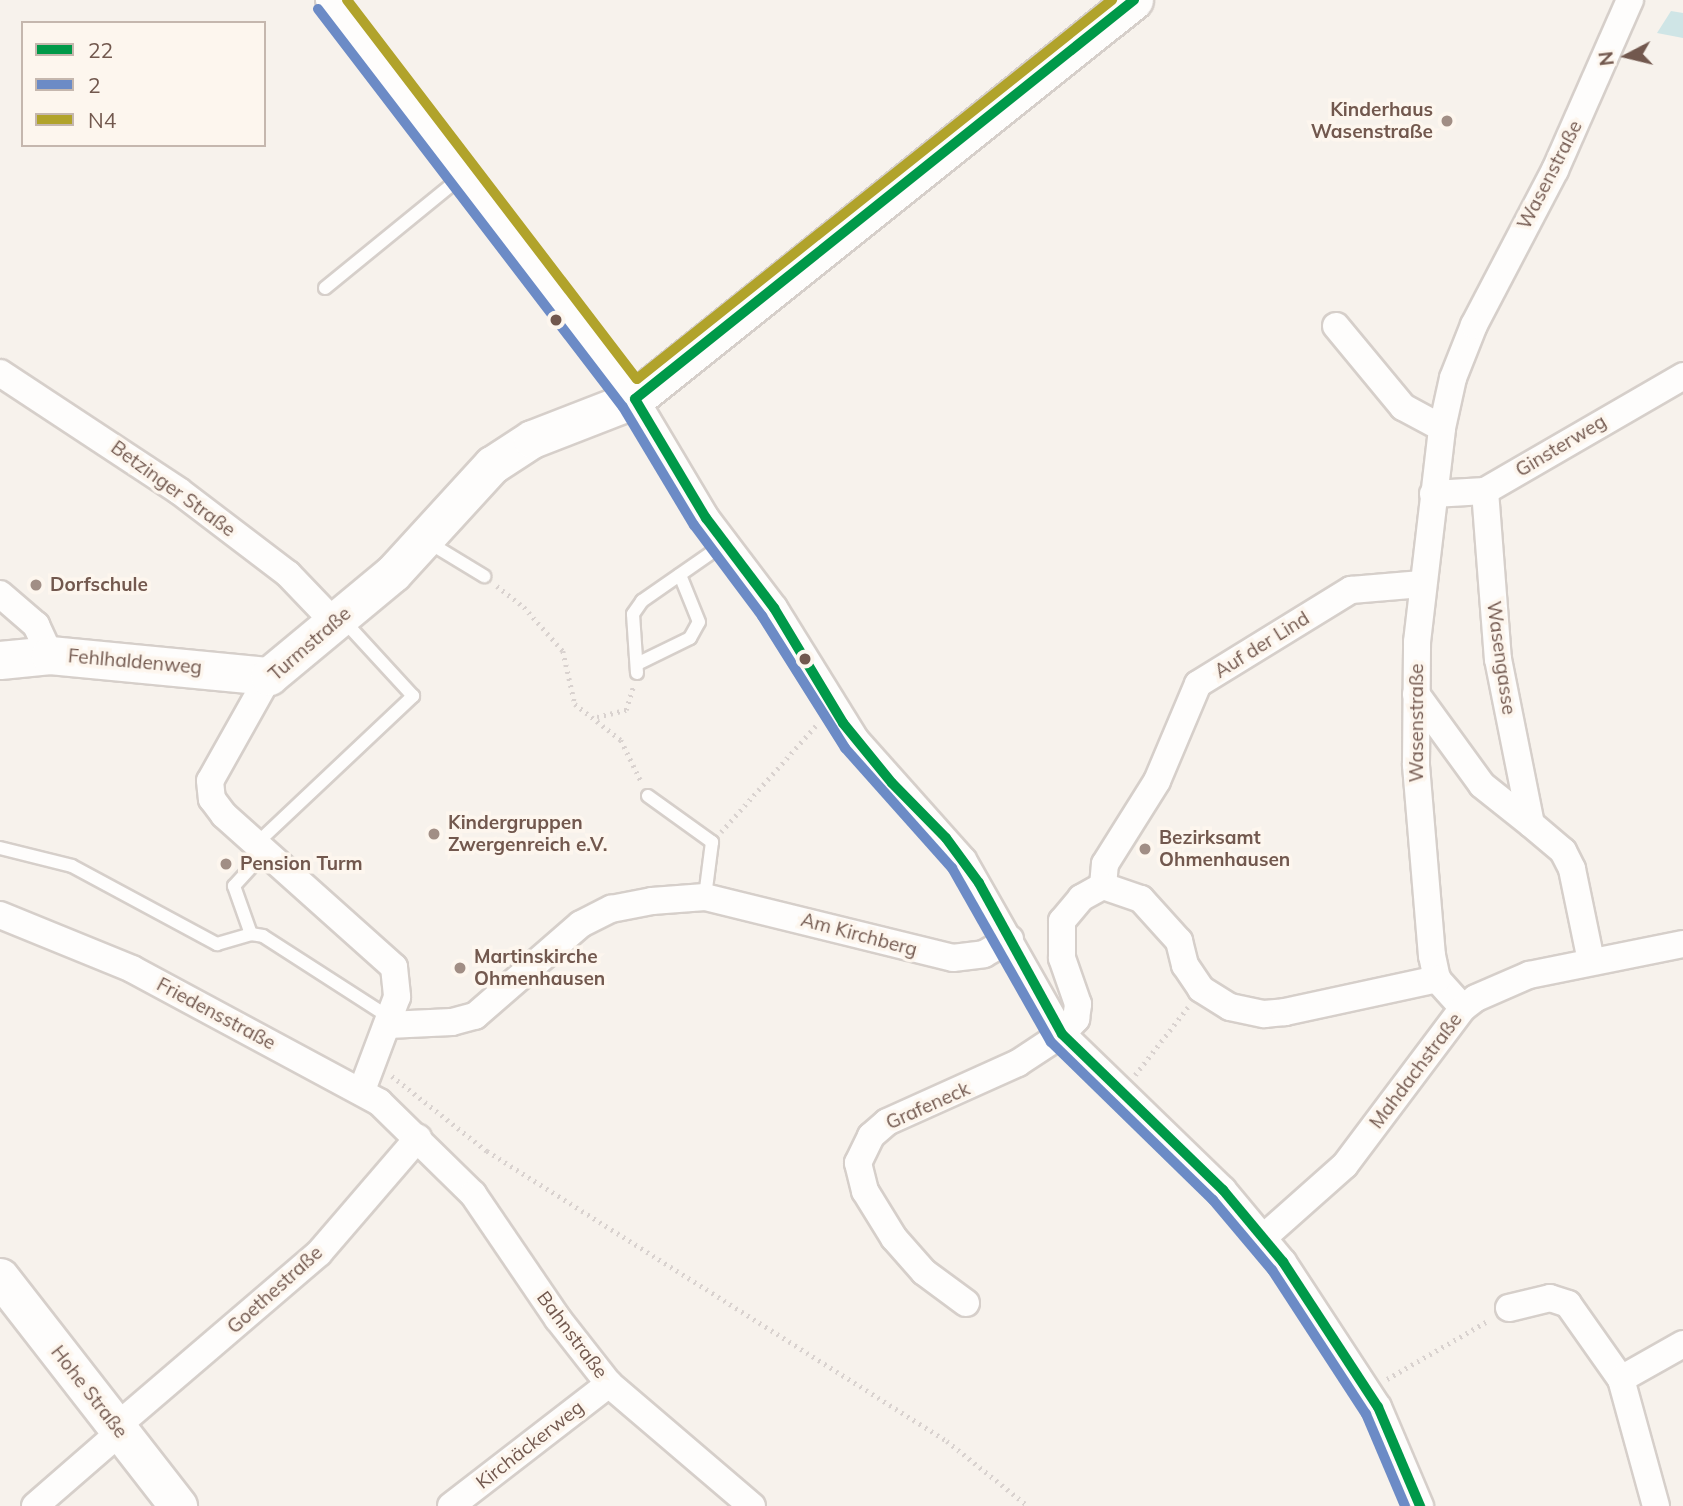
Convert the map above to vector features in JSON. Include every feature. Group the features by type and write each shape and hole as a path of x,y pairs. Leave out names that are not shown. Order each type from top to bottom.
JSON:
{"street":[{"path":"329,0 465,173 635,399 724,544 774,608 832,707 892,783 963,860 1062,1034 1120,1095 1196,1163 1264,1237 1368,1390 1420,1506"},
{"name":"Turmstraße","path":"389,1021 399,982 394,967 224,815 212,799 210,781 269,676 394,573 478,477 506,454 635,399 1134,0"},
{"name":"Wasenstraße","path":"1437,979 1424,876 1416,694 1422,584 1442,428 1453,378 1474,325 1555,170 1630,0"},
{"path":"1336,326 1403,407 1442,428"},
{"name":"Betzinger Straße","path":"0,373 179,491 288,574 336,619"},
{"name":"Ginsterweg","path":"1433,494 1485,491 1683,376"},
{"name":"Wasengasse","path":"1485,491 1498,659 1531,824"},
{"name":"Auf der Lind","path":"1103,886 1110,853 1157,781 1198,684 1351,590 1422,584"},
{"path":"0,594 36,625 50,655"},
{"name":"Fehlhaldenweg","path":"0,660 50,655 269,676"},
{"path":"1416,694 1482,785 1563,851 1572,869 1591,961"},
{"path":"1062,1034 1076,1019 1078,1004 1062,958 1062,921 1082,898 1103,886 1142,899 1163,918 1201,989 1230,1007 1264,1014 1437,979 1463,1008"},
{"name":"Am Kirchberg","path":"389,1021 452,1022 475,1016 581,924 611,909 705,897 940,957 968,959 1010,939"},
{"name":"Friedensstraße","path":"0,915 121,964 368,1078 418,1138"},
{"name":"Mahdachstraße","path":"1264,1237 1345,1165 1463,1008 1506,983 1591,961 1683,944"},
{"path":"368,1078 389,1021"},
{"name":"Grafeneck","path":"966,1303 924,1272 894,1238 865,1191 858,1163 872,1136 887,1122 967,1089 1062,1034"},
{"name":"Bahnstraße","path":"418,1138 473,1194 558,1319 608,1384 752,1506"},
{"name":"Goethestraße","path":"35,1506 319,1253 418,1138"},
{"name":"Hohe Straße","path":"0,1277 178,1506"},
{"path":"1509,1308 1550,1298 1568,1304 1620,1378 1656,1506"},
{"path":"1620,1378 1683,1344"},
{"name":"Kirchäckerweg","path":"451,1506 608,1384"}],"lane":[{"path":"326,288 465,173"},
{"path":"425,540 484,576"},
{"path":"680,575 699,622 690,638 637,668 634,614 642,601 724,544"},
{"path":"251,934 234,886 260,848 413,696 336,619"},
{"path":"648,796 712,842 705,897"},
{"path":"0,848 72,866 217,944 251,934 275,943 389,1021"}],"path":[{"path":"484,576 524,607 563,651 575,704 621,740 648,796"},
{"path":"596,718 626,710 637,668"},
{"path":"712,842 832,707"},
{"path":"1120,1095 1201,989"},
{"path":"368,1078 947,1441 1028,1506"},
{"path":"1368,1390 1509,1308"}],"shaded area":[{"path":"1671,11 1683,13 1683,38 1657,33"}],"transit line":[{"name":"N4","path":"347,0 637,379 1112,0"},
{"name":"22","path":"635,399 1134,0"},
{"name":"2","path":"318,9 623,407 694,525 762,616 845,748 952,868 1051,1042 1213,1200 1272,1270 1366,1414 1405,1506"},
{"name":"22","path":"635,399 706,518 774,608 843,723 892,783 946,838 979,883 1062,1034 1223,1190 1283,1262 1378,1407 1420,1506"}],"place":[{"name":"Kinderhaus Wasenstraße","path":"1447,121"},
{"name":"Dorfschule","path":"36,585"},
{"name":"Kindergruppen Zwergenreich e.V.","path":"434,834"},
{"name":"Bezirksamt Ohmenhausen","path":"1145,849"},
{"name":"Pension Turm","path":"226,864"},
{"name":"Martinskirche Ohmenhausen","path":"460,968"}]}
